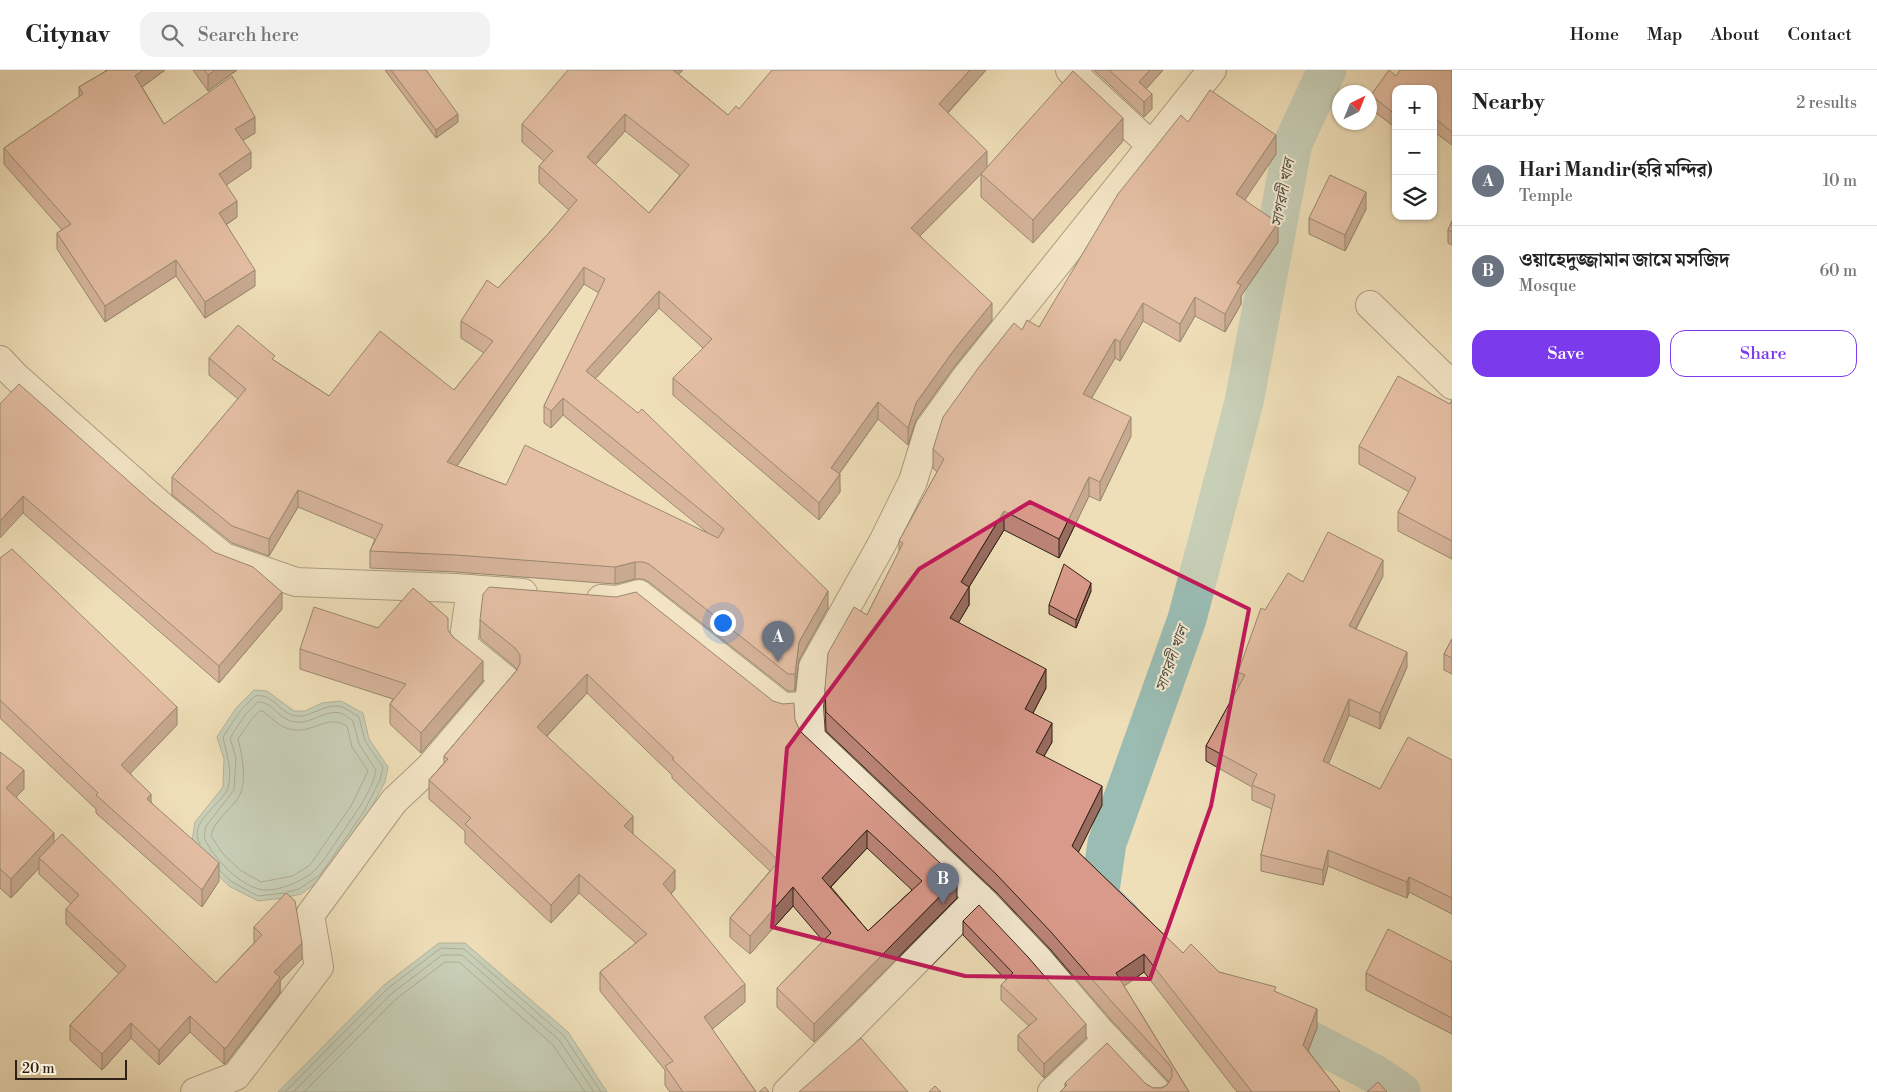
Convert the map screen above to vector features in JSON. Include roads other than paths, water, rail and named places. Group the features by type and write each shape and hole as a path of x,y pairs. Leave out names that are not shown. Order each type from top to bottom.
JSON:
{"street":[{"path":"1070,70 1152,146"},
{"path":"1157,1092 1108,1039 1040,960 978,897 812,738 809,706 813,667 882,542 913,481 929,429 967,376 1212,70"},
{"path":"1370,305 1452,385"},
{"path":"0,360 15,376 167,511 224,557 296,582 472,589 549,595"},
{"path":"195,1092 236,1076 319,967 310,915 394,801 429,768 506,679 463,645 472,589"},
{"path":"578,597 617,600 639,594 783,707 809,706"},
{"path":"787,1092 978,897"},
{"path":"1052,1092 1108,1039"}],"water":[{"path":"254,690 267,691 294,711 305,711 322,703 341,701 363,713 369,739 388,767 385,782 367,816 323,878 301,894 258,901 229,886 208,866 192,841 195,822 223,787 224,759 217,737 236,708"},
{"path":"439,943 465,943 568,1032 607,1092 278,1092 384,985"}],"waterway":[{"name":"সাগরদী খাল","path":"1121,918 1099,897 1107,843 1187,619 1244,402 1293,143 1327,70"},
{"name":"সাগরদী খাল","path":"1266,1017 1373,1073 1401,1092"}],"place":[{"name":"Hari Mandir(হরি মন্দির)","path":"778,662"},
{"name":"ওয়াহেদুজ্জামান জামে মসজিদ","path":"943,904"}]}
